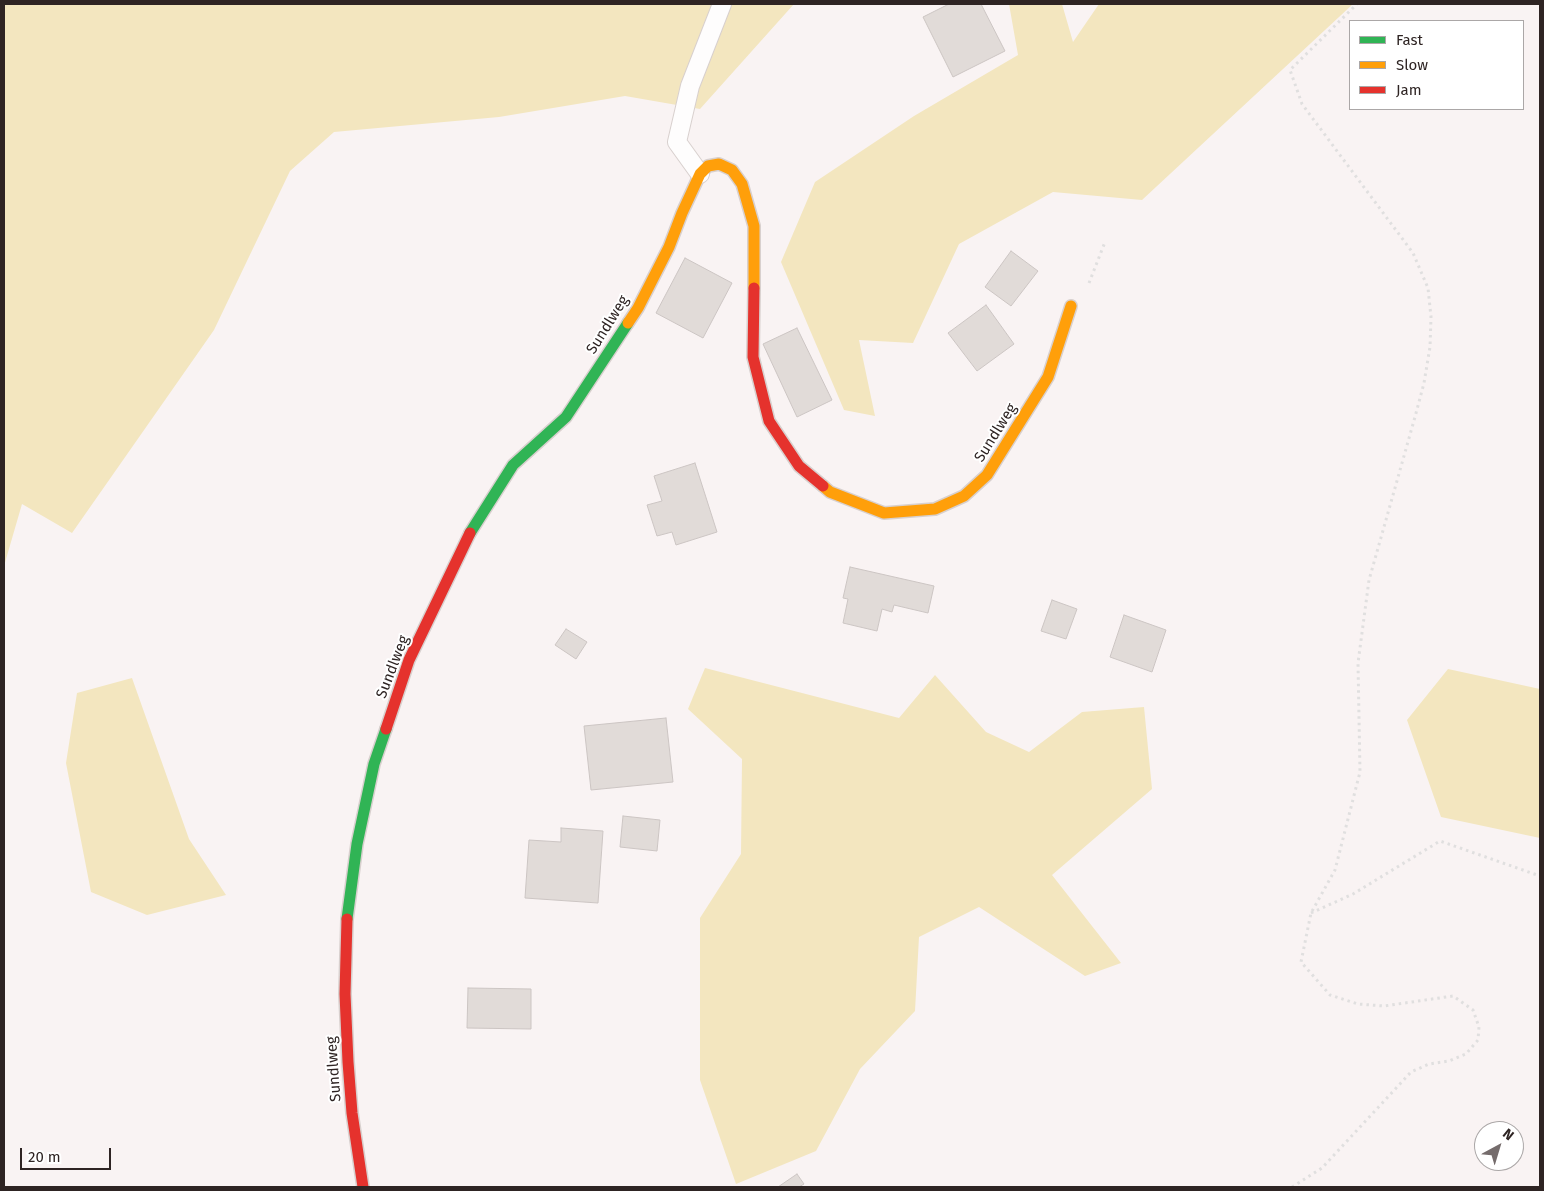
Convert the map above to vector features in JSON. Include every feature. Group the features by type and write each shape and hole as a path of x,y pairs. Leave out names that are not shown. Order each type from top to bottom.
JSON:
{"street":[{"name":"Sundlweg","path":"363,1187 352,1113 348,1062 345,994 346,928 357,844 378,755 409,660 471,530 513,465 566,417 638,308 669,247 700,174 708,166 719,164 732,170 742,184 752,218 754,226 753,357 770,421 799,466 830,492 884,514 935,509 964,496 987,475 1048,378 1071,306"}],"lane":[{"path":"700,174 677,142 690,86 722,4"}],"path":[{"path":"1292,1187 1322,1168 1411,1072 1429,1064 1449,1061 1466,1054 1478,1040 1479,1026 1473,1010 1452,996 1384,1006 1358,1004 1330,995 1301,962 1311,913 1335,870 1360,772 1358,663 1369,580 1424,383 1430,347 1431,317 1428,288 1413,253 1302,104 1290,70 1357,4"},
{"path":"1071,306 1089,282 1105,242"},
{"path":"1311,913 1353,894 1440,841 1540,876"}],"shaded area":[{"path":"4,4 794,4 700,109 625,96 499,117 334,132 290,171 214,330 72,533 22,504 4,566"},
{"path":"1009,4 1062,4 1073,42 1099,4 1353,4 1142,200 1053,192 959,244 913,343 859,340 875,416 844,410 781,262 815,182 914,116 1018,55"},
{"path":"705,668 899,718 935,675 986,732 1029,752 1082,712 1144,707 1152,789 1052,875 1121,963 1085,976 979,907 919,937 915,1011 860,1069 816,1151 736,1184 700,1080 700,918 741,854 742,759 688,709"},
{"path":"1448,669 1540,689 1540,838 1441,817 1407,720"},
{"path":"132,678 189,839 226,895 147,915 91,892 66,763 77,693"}],"building":[{"path":"949,4 981,4 1005,51 953,77 923,17"},
{"path":"1011,251 1038,271 1011,306 985,287"},
{"path":"685,258 732,283 703,338 656,313"},
{"path":"986,305 1014,344 977,371 948,333"},
{"path":"797,328 832,400 797,417 763,344"},
{"path":"695,463 717,532 676,545 672,532 657,536 647,505 662,501 654,476"},
{"path":"850,567 934,586 928,613 894,605 892,612 882,609 877,631 843,623 848,599 843,598"},
{"path":"1052,600 1077,609 1066,639 1041,631"},
{"path":"1124,615 1166,630 1152,672 1110,657"},
{"path":"566,629 587,642 576,659 555,645"},
{"path":"666,718 673,782 591,790 584,726"},
{"path":"623,816 660,820 657,851 620,847"},
{"path":"561,828 603,831 598,903 525,898 529,840 561,842"},
{"path":"468,988 531,989 531,1029 467,1028"},
{"path":"797,1174 804,1184 799,1187 778,1187"}],"traffic: fast":[{"path":"470,533 513,465 566,417 628,323"},
{"path":"347,919 357,844 374,764 386,729"}],"traffic: slow":[{"path":"628,323 638,308 669,247 700,174 708,166 719,164 732,170 742,184 754,226 754,288"},
{"path":"823,486 830,492 884,513 935,509 964,496 987,475 1048,377 1071,306"}],"traffic: jam":[{"path":"754,288 753,357 769,421 799,466 823,486"},
{"path":"386,729 409,660 470,533"},
{"path":"347,919 345,994 348,1062 352,1113 363,1187"}]}
